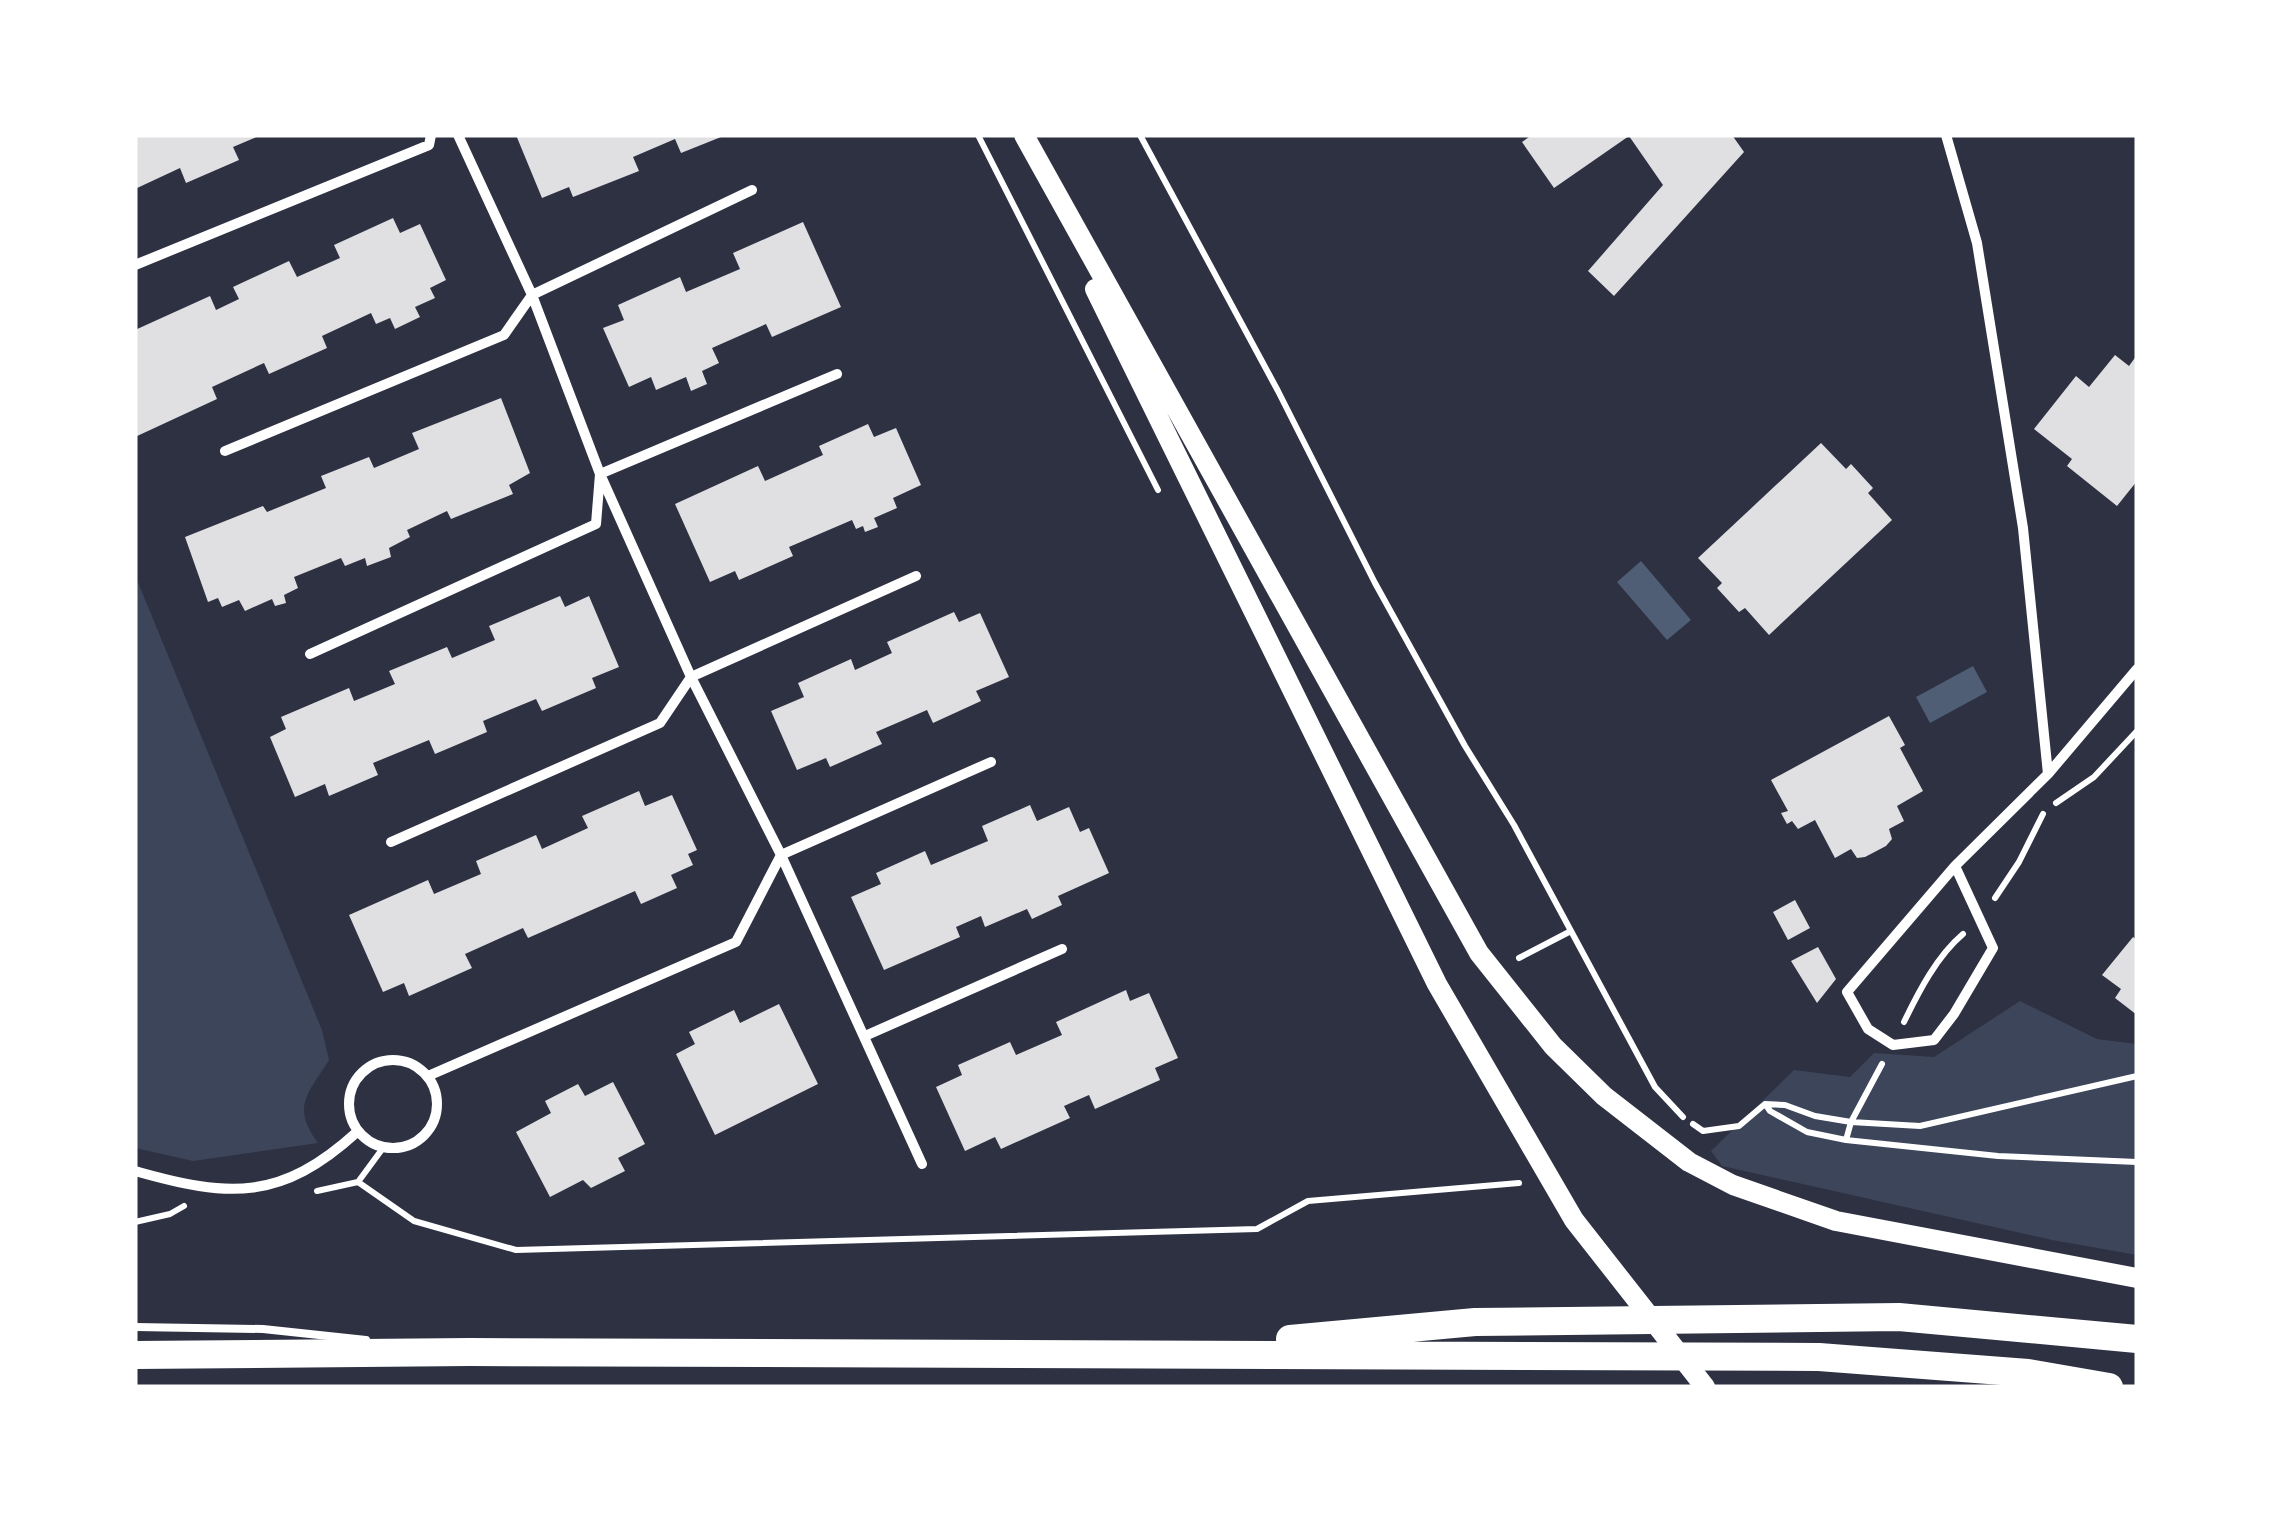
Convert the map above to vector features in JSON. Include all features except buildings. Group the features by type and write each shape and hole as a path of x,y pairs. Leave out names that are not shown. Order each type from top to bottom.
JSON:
{"highway":[{"path":"1109,1356 1476,1322 1899,1317 2137,1339"},
{"path":"135,1355 470,1352 1819,1357 2028,1373 2109,1387"}],"main road":[{"path":"1022,135 1438,984 1574,1220 1704,1387"},
{"path":"1022,135 1470,936 1553,1046 1630,1117 1689,1162 1733,1185 1836,1221 2137,1278"}],"street":[{"path":"135,265 428,145 431,135"},
{"path":"458,135 532,296 600,474 691,677 781,855 922,1164"},
{"path":"1946,135 1978,244 2023,528 2048,774"},
{"path":"225,451 504,335 532,296 752,190"},
{"path":"600,474 837,374"},
{"path":"310,654 596,524 600,474"},
{"path":"392,842 660,723 691,677 916,576"},
{"path":"1955,866 1994,948 1934,1040 1893,1045 1868,1028 1847,992 1955,866 2048,774 2137,670"},
{"path":"428,1076 736,942 781,855 991,762"},
{"path":"865,1036 1062,949"},
{"path":"400,1060 428,1076 436,1090 438,1106 426,1135 414,1144 383,1148 357,1132 348,1104 358,1076 368,1066 400,1060"},
{"path":"135,1170 205,1188 246,1190 280,1182 311,1168 357,1132"}],"lane":[{"path":"135,1327 264,1329 470,1352"}],"path":[{"path":"1140,135 1465,746 1514,825 1656,1087 1683,1118 1703,1132 1739,1126 1766,1104 1851,1122 1920,1126 2137,1076"},
{"path":"1766,1104 1770,1112 1808,1132 1846,1140 1998,1156 2137,1162"},
{"path":"313,1192 358,1182 383,1148"},
{"path":"358,1182 414,1221 516,1250 1256,1229 1308,1201 1531,1182"},
{"path":"135,1222 170,1214 199,1198"}],"shaded area":[{"path":"1641,561 1691,620 1667,640 1617,582"},
{"path":"135,575 322,1030 329,1060 309,1091 304,1109 318,1143 193,1161 135,1148"},
{"path":"1973,666 1987,692 1930,723 1916,697"},
{"path":"2020,1001 2097,1039 2137,1044 2137,1255 2052,1240 1722,1166 1711,1151 1794,1070 1850,1077 1874,1053 1934,1057"}]}
